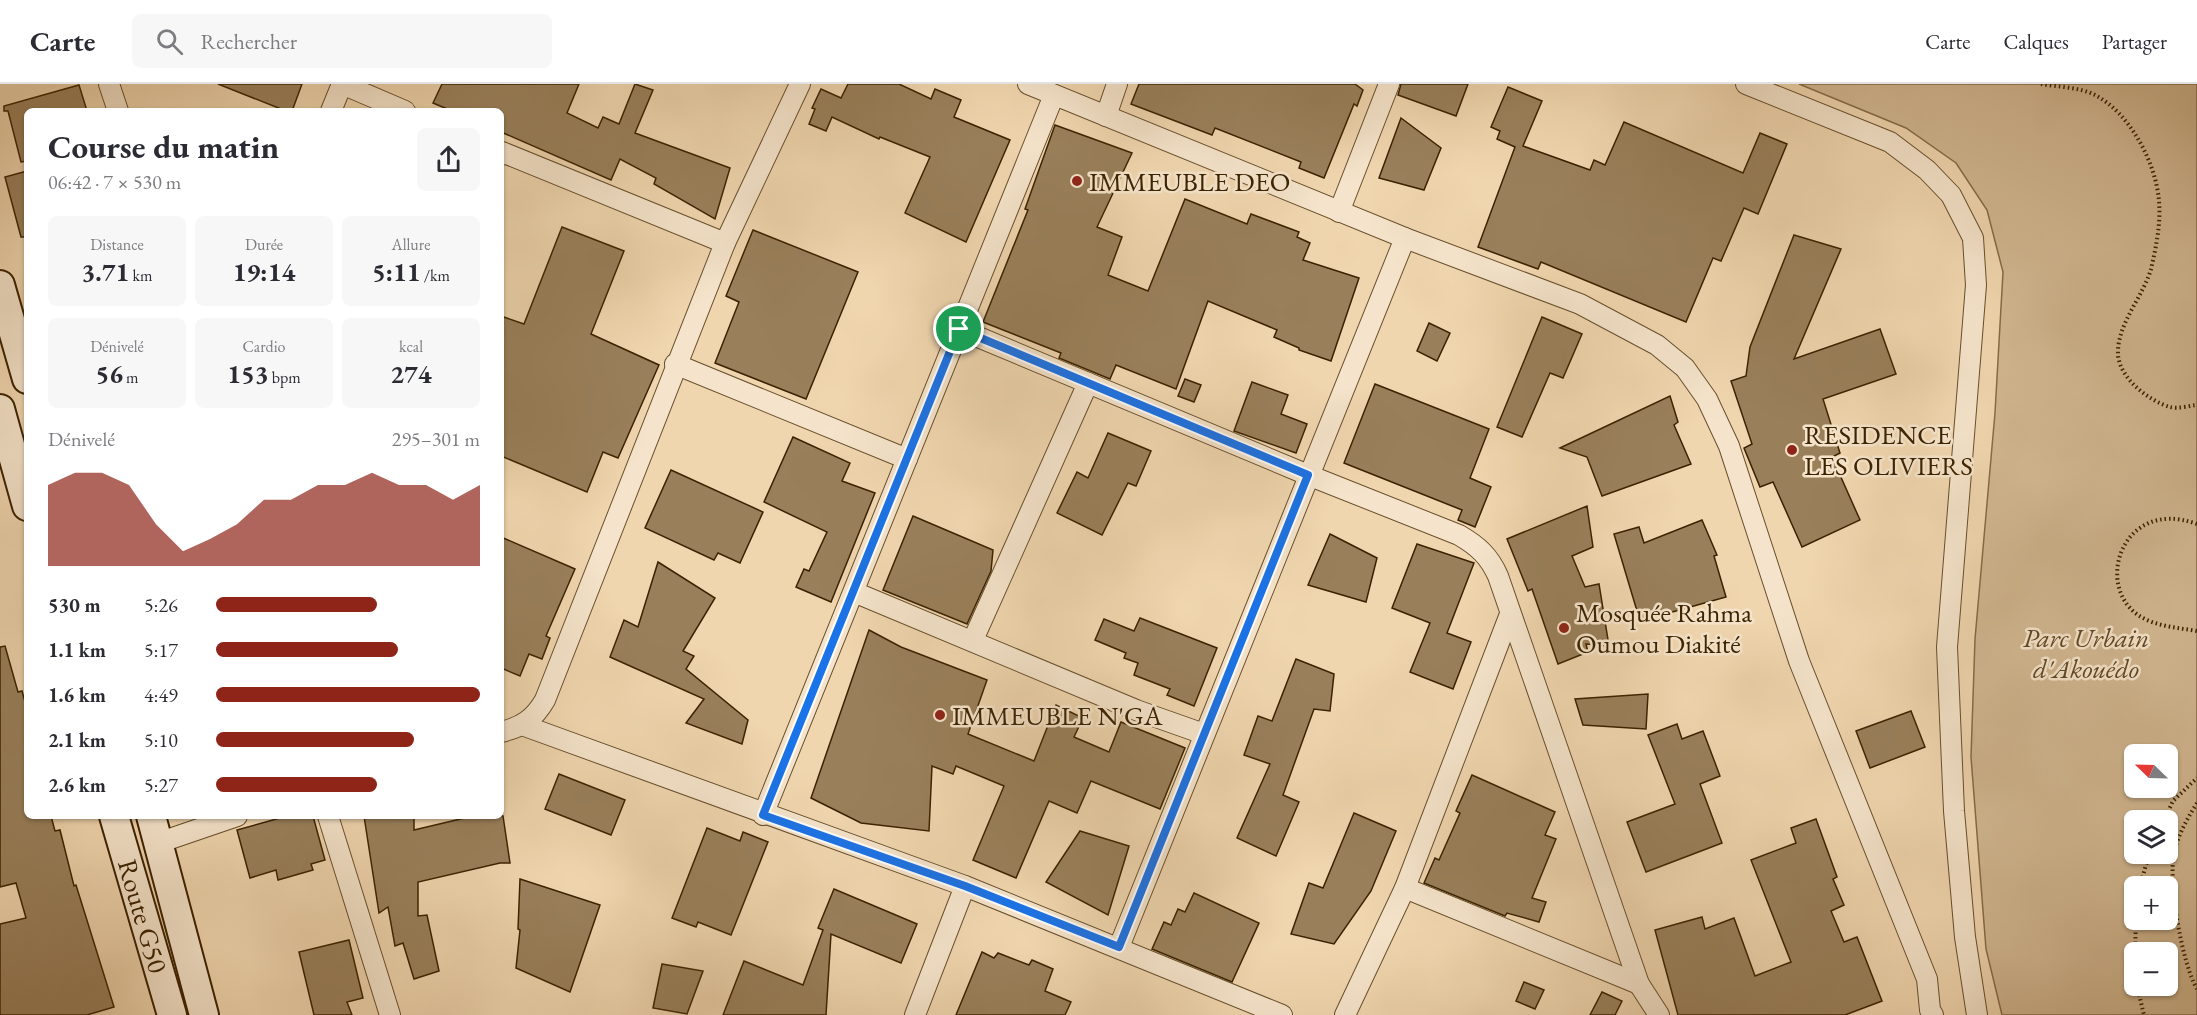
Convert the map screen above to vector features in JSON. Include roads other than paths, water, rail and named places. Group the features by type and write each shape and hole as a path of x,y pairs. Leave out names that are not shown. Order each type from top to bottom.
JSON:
{"street":[{"path":"109,84 117,108"},
{"path":"332,108 342,84 398,108"},
{"path":"504,731 522,725 537,714 545,700 675,364 725,243 800,84"},
{"path":"1028,84 1339,212 1580,304 1624,325 1658,345 1685,368 1707,399 1729,446 1799,661 1927,979 1927,1013"},
{"path":"1106,116 1117,84"},
{"path":"1339,212 1389,84"},
{"path":"1746,84 1890,142 1927,170 1951,195 1973,237 1976,285 1947,647 1954,811 1965,937 1977,1015"},
{"path":"763,815 1054,95"},
{"path":"504,154 725,243"},
{"path":"1119,947 1405,238"},
{"path":"0,285 24,369"},
{"path":"959,329 1308,475 1459,535 1476,545 1490,559 1639,984 1659,1015"},
{"path":"675,364 907,459"},
{"path":"973,640 1088,383"},
{"path":"0,409 24,495"},
{"path":"854,592 1136,710 1204,734"},
{"path":"1345,1015 1405,888 1510,615"},
{"path":"522,725 763,815 965,886 1282,1015"},
{"name":"Route G50","path":"115,819 172,1015"},
{"path":"155,829 218,819"},
{"path":"329,819 390,1015"},
{"name":"Route G50","path":"155,829 204,1015"},
{"path":"915,1015 965,886"},
{"path":"1405,888 1639,984"}],"place":[{"name":"IMMEUBLE DEO","path":"1077,181"},
{"name":"RESIDENCE LES OLIVIERS","path":"1792,450"},
{"name":"Mosquée Rahma Oumou Diakité","path":"1564,628"},
{"name":"IMMEUBLE N'GA","path":"940,715"}],"park label":[{"name":"Parc Urbain d'Akouédo","path":"2086,652"}]}
